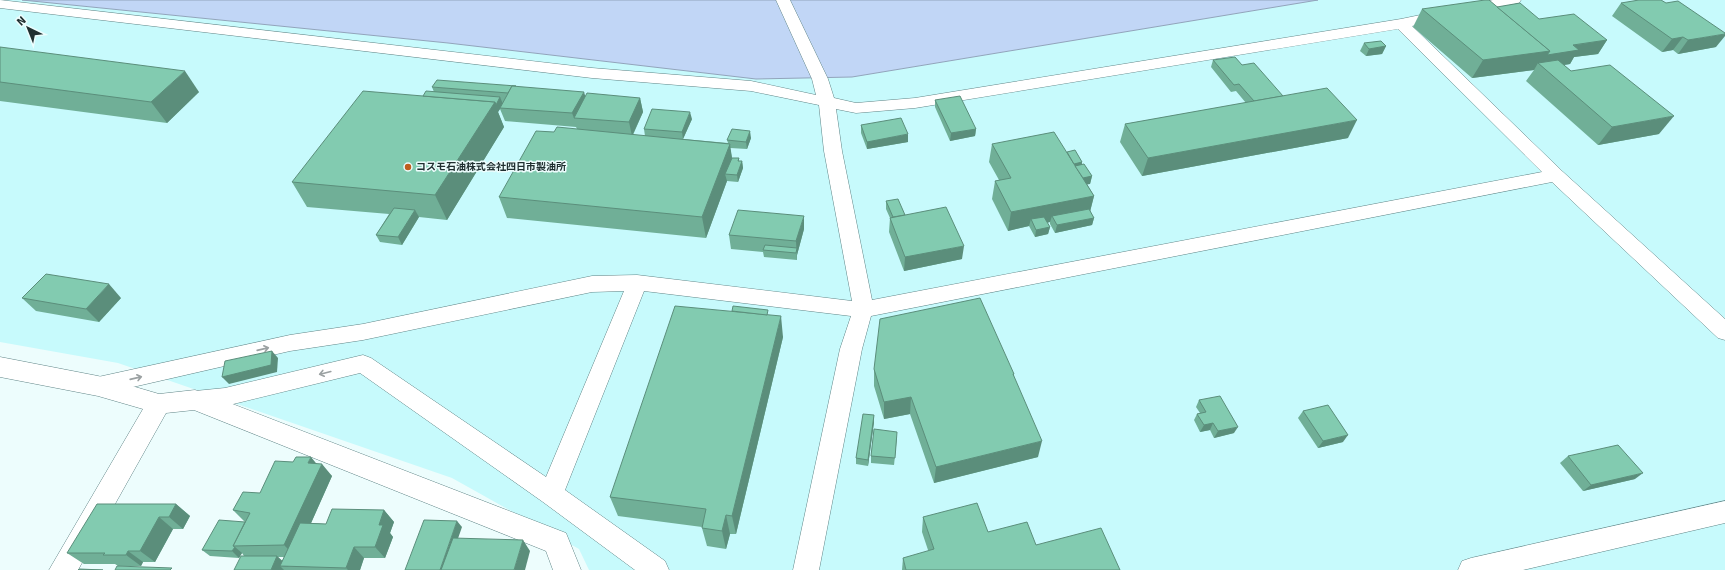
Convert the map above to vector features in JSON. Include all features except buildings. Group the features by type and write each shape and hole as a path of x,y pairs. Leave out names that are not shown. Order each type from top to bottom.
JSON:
{"street":[{"path":"0,367 98,386 159,404 195,400 556,542 567,570"},
{"path":"63,570 159,404"}],"lane":[{"path":"783,0 825,95 832,151 859,280 863,310 851,349 806,570"},
{"path":"0,4 592,73 751,86 825,95 856,108 915,103 1401,24 1514,0"},
{"path":"1401,24 1556,175 1725,332"},
{"path":"98,386 290,343 363,332 592,284 637,283 863,310 1556,175"},
{"path":"551,494 637,283"},
{"path":"363,332 363,364"},
{"path":"195,400 225,397 363,364 551,494 656,570"},
{"path":"1471,570 1725,512"}],"shaded area":[{"path":"0,0 22,0 448,43 756,79 852,77 1318,0 1725,0 1725,570 589,570 579,549 452,478 118,363 0,342"},
{"path":"22,0 1318,0 852,77 756,79 448,43"}],"place":[{"name":"コスモ石油株式会社四日市製油所","path":"408,167"}]}
